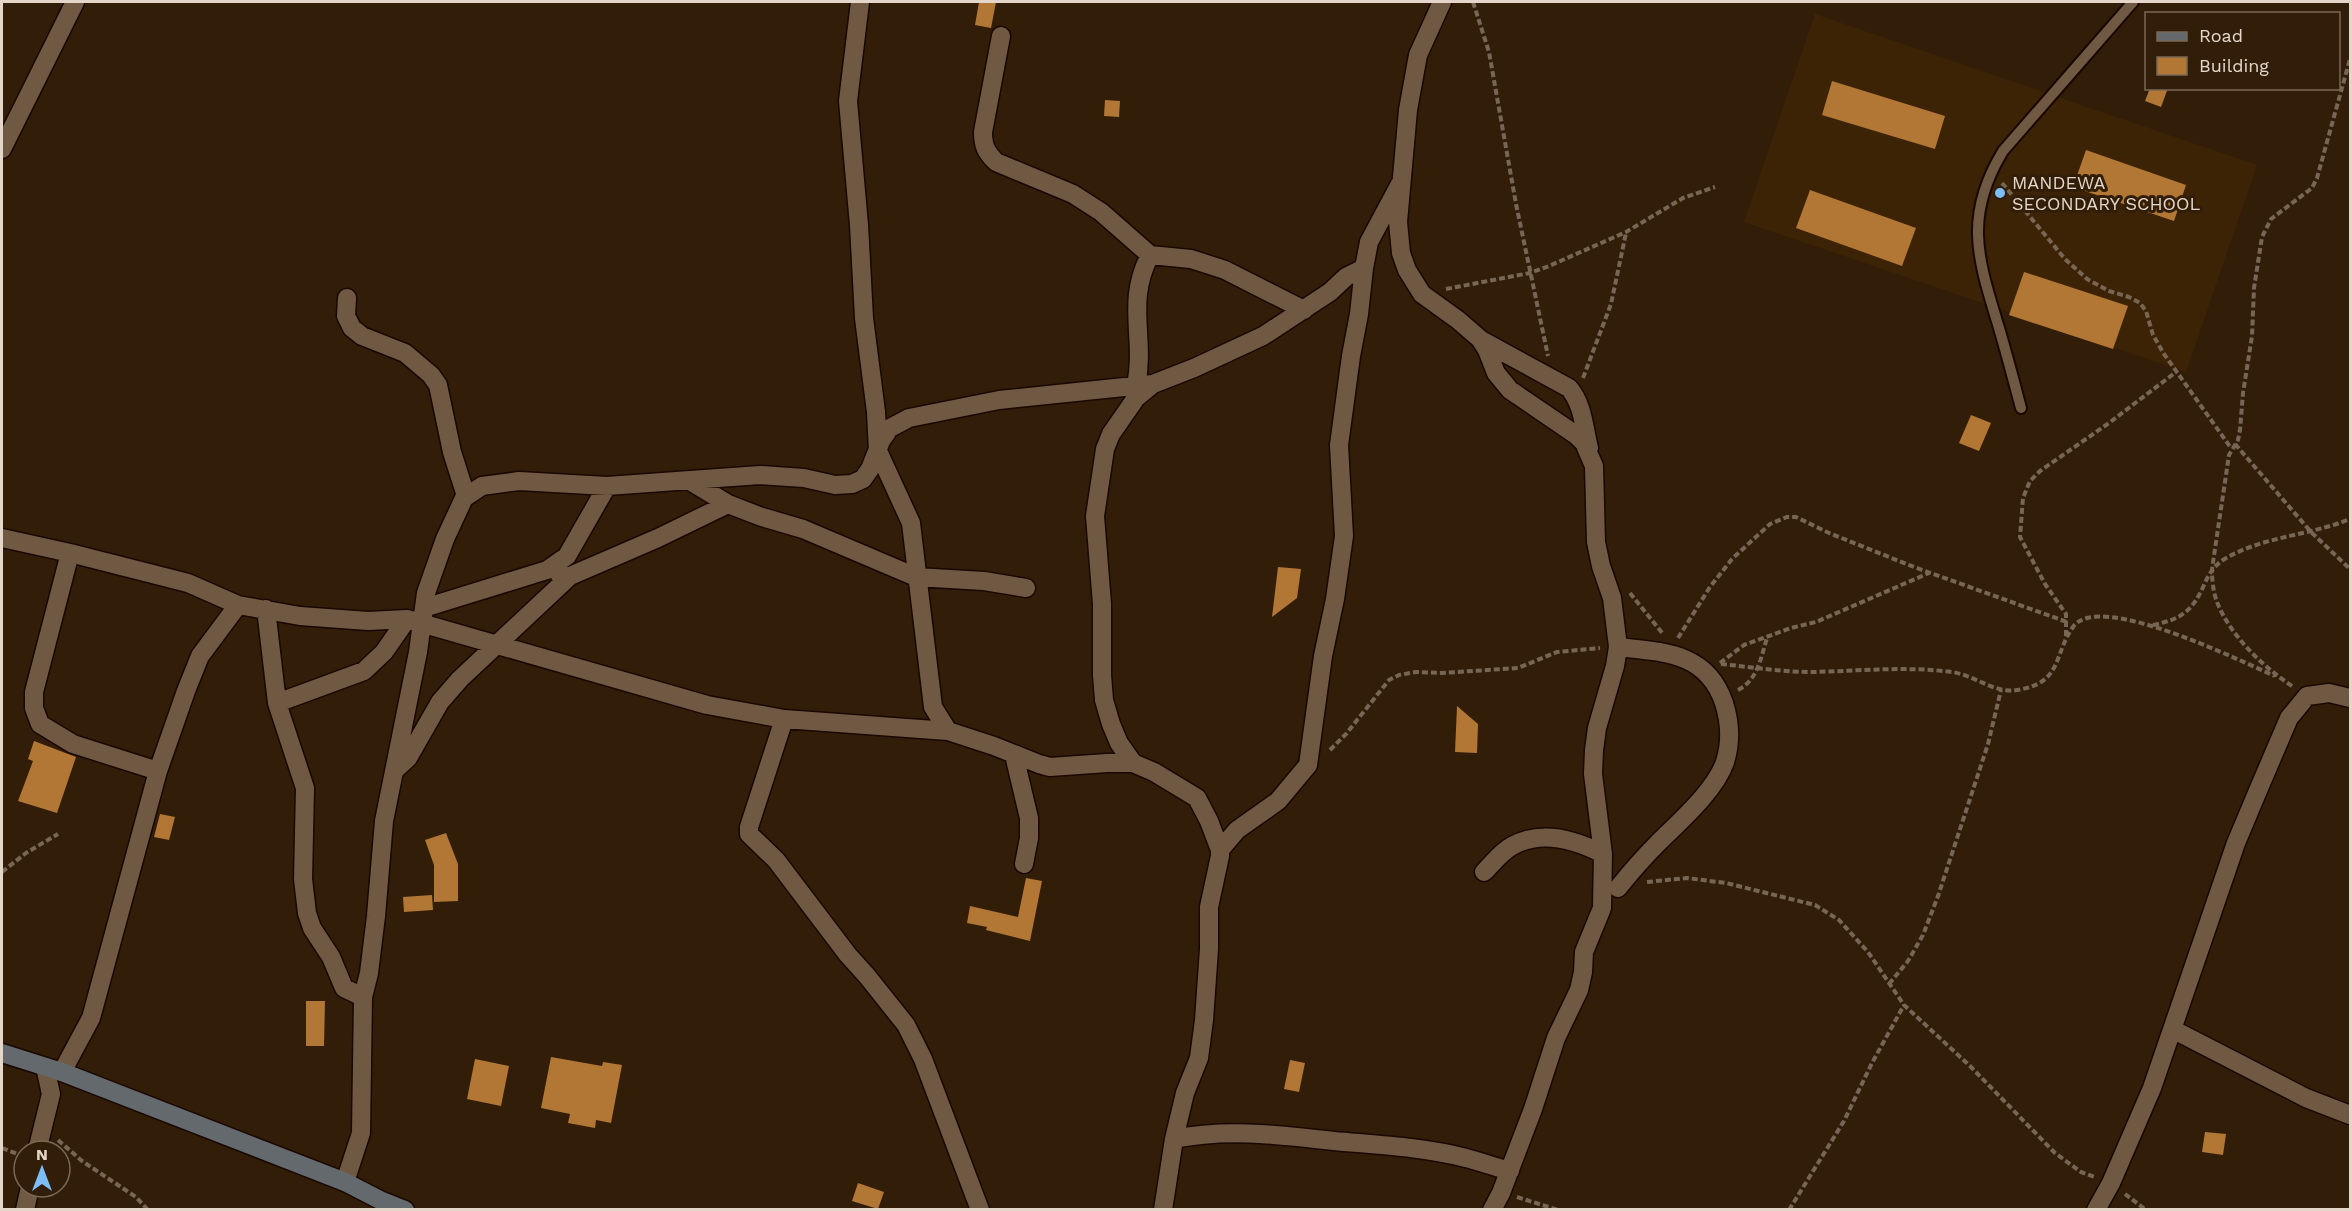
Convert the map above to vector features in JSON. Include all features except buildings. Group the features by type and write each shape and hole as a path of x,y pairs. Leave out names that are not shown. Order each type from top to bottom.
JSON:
{"main road":[{"path":"2,1053 54,1070 345,1182 380,1200 405,1209"}],"street":[{"path":"2,149 75,2"},
{"path":"860,2 848,100 859,225 864,318 876,412 878,451 903,501 911,524 933,707 948,731"},
{"path":"1442,2 1418,55 1408,110 1398,222 1401,252 1407,270 1422,294 1458,320 1479,339 1487,350 1496,373 1510,390 1576,435 1590,454"},
{"path":"1001,36 983,132 983,144 987,153 996,162 1073,194 1101,212 1150,255 1191,259 1225,270 1304,310"},
{"path":"1163,1209 1174,1139 1185,1093 1199,1058 1209,958 1209,907 1220,850 1237,830 1278,801 1308,765 1323,656 1335,599 1344,536 1339,445 1364,268 1369,242 1400,184"},
{"path":"1133,764 1119,743 1104,700 1102,604 1095,516 1105,449 1111,434 1144,385 1140,362 1136,301 1143,267 1150,255"},
{"path":"345,1182 361,1133 363,997 369,973 376,916 384,821 395,770 418,617 445,539 466,496 482,486 519,481 608,486 690,482 760,475 785,476 844,485 863,479 870,469 881,441 890,428 909,418 999,400 1144,385 1194,368 1263,336 1304,310 1346,277 1364,268"},
{"path":"347,298 346,316 352,328 362,336 405,353 431,375 438,385 452,452 466,496"},
{"path":"1479,339 1560,383 1576,396 1594,466 1596,542 1600,566 1612,597 1618,647 1615,666 1597,728 1594,750 1593,774 1604,854 1602,908 1584,952 1579,990 1548,1059 1533,1109 1502,1193 1492,1209"},
{"path":"690,482 728,504 812,532 916,577 984,581 1026,588"},
{"path":"2,538 188,582 238,605 311,617 368,621 418,617 547,570 567,556 608,486"},
{"path":"525,578 570,576 658,538 728,504"},
{"path":"70,553 34,692 34,708 40,724 73,744 158,771"},
{"path":"395,770 408,758 440,702 494,645 522,623 570,576"},
{"path":"40,1139 51,1094 54,1070 91,1018 158,771 186,692 201,656 238,605"},
{"path":"266,609 277,704 304,788 304,899 312,928 331,957 344,987 363,997"},
{"path":"418,617 494,645 565,663 707,705 784,719 948,731 1050,767 1107,762 1133,764 1154,772 1197,798 1209,820 1220,850"},
{"path":"277,704 364,671 418,617"},
{"path":"1618,647 1682,654 1710,676 1722,697 1729,719 1729,742 1725,763 1714,781 1686,816 1638,864 1618,888"},
{"path":"2096,1209 2152,1088 2174,1030 2236,843 2289,718 2307,696 2329,693 2350,698"},
{"path":"784,719 749,827 749,834 776,860 835,939 906,1025 923,1059 980,1209"},
{"path":"1014,755 1029,818 1029,838 1024,864"},
{"path":"1484,872 1514,845 1534,839 1558,837 1576,840 1604,854"},
{"path":"2174,1030 2306,1098 2350,1115"},
{"path":"1174,1139 1233,1132 1320,1139 1430,1152 1465,1158 1510,1171"}],"lane":[{"path":"2021,408 1977,246 1978,217 1991,171 2003,151 2133,2"}],"path":[{"path":"1473,2 1489,52 1548,357 1560,383"},
{"path":"2307,696 2280,677 2250,651 2226,619 2217,602 2212,569 2233,446 2240,430 2252,336 2254,288 2262,237 2271,219 2312,188 2335,120 2350,59"},
{"path":"1991,171 2065,259 2087,279 2109,291 2140,303 2146,311 2153,335 2176,372 2233,446 2311,532 2350,569"},
{"path":"1422,294 1530,273 1626,232 1674,203 1715,187"},
{"path":"1576,396 1611,304 1626,232"},
{"path":"2066,640 2067,622 2063,610 2045,584 2020,537 2023,498 2030,481 2040,471 2109,423 2176,372"},
{"path":"1682,654 1710,587 1732,559 1770,524 1779,519 1796,517 1829,533 2067,622"},
{"path":"2150,625 2166,622 2186,614 2202,591 2212,569 2223,560 2259,544 2311,532 2350,519"},
{"path":"1720,663 1744,645 1816,622 1930,572"},
{"path":"1630,592 1682,654 1720,663 1758,668 1812,672 1867,670 1953,672 1967,675 2001,690 2014,691 2028,688 2045,679 2059,661 2066,640 2078,621 2089,616 2124,617 2150,625 2280,677"},
{"path":"1722,697 1744,687 1752,679 1758,668 1767,637"},
{"path":"1308,765 1327,752 1346,734 1389,680 1399,675 1416,672 1518,668 1557,652 1618,647"},
{"path":"1889,984 1908,961 1923,935 1938,896 1988,744 2001,690"},
{"path":"2,872 26,853 58,834"},
{"path":"1618,888 1657,880 1687,878 1726,883 1815,905 1839,920 1852,932 1904,1005 1970,1066 2055,1153 2081,1172 2110,1183 2146,1209"},
{"path":"1789,1209 1844,1120 1904,1005"},
{"path":"44,1120 55,1138 82,1161 136,1197 148,1209"},
{"path":"1502,1193 1558,1209"}],"shaded area":[{"name":"MANDEWA SECONDARY SCHOOL","path":"1815,14 2257,165 2186,372 1744,222"}],"place":[{"name":"MANDEWA SECONDARY SCHOOL","path":"2000,193"}]}
